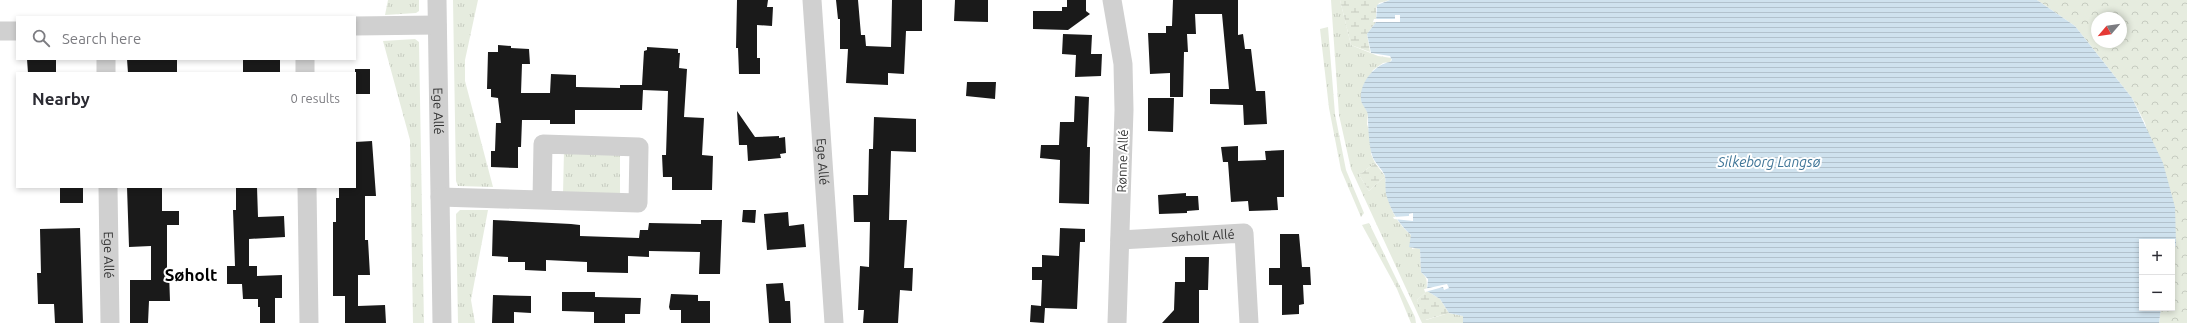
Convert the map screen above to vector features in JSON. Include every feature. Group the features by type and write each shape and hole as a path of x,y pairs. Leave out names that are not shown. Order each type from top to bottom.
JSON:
{"street":[{"name":"Ege Allé","path":"437,0 442,323"},
{"name":"Ege Allé","path":"812,0 834,323"},
{"name":"Rønne Allé","path":"1112,0 1123,64 1124,110 1117,323"},
{"path":"356,26 437,25"},
{"path":"0,31 16,31"},
{"path":"106,60 106,72"},
{"path":"305,60 305,72"},
{"path":"440,197 542,200 638,202 639,147 543,144 542,200"},
{"name":"Ege Allé","path":"108,188 110,323"},
{"path":"307,188 309,323"},
{"name":"Søholt Allé","path":"1120,240 1244,233 1250,323"}],"green space":[{"path":"388,0 419,0 419,11 416,13 385,15"},
{"path":"453,0 478,0 465,60 465,81 493,187 458,186 456,181"},
{"path":"1331,0 1340,0 1351,45 1378,56 1392,58 1390,62 1383,63 1373,70 1364,88 1361,100 1368,113 1367,124 1371,138 1371,154 1375,163 1359,175 1369,191 1385,176 1389,202 1395,216 1411,235 1412,249 1419,247 1420,249 1421,272 1424,274 1427,281 1427,291 1417,300 1426,320 1449,313 1463,316 1463,323 1422,323 1351,169 1339,115"},
{"path":"1340,0 1390,0 1379,3 1376,8 1376,22 1367,34 1370,52 1351,45"},
{"path":"2037,0 2187,0 2187,323 2159,323 2161,311 2175,311 2176,243 2145,123 2132,98 2092,48 2127,48 2127,12 2091,12 2091,46 2075,26"},
{"path":"1328,27 1335,114 1346,170 1364,213 1361,217 1341,170 1329,108 1320,29"},
{"path":"415,39 419,42 424,323 413,323 410,140 383,41"},
{"path":"564,151 620,153 620,196 563,194"},
{"path":"1375,163 1385,176 1369,191 1359,175"},
{"path":"460,210 488,210 471,300 475,323 458,323 456,214"},
{"path":"1369,223 1415,317 1416,323 1411,323 1397,289 1362,225"},
{"path":"1427,291 1440,299 1449,313 1425,320 1417,300"}],"water":[{"name":"Silkeborg Langsø","path":"1390,0 2037,0 2075,26 2132,98 2163,163 2175,207 2176,243 2175,248 2175,239 2139,239 2139,311 2161,311 2159,323 1463,323 1463,316 1449,313 1440,299 1427,291 1428,279 1421,272 1420,249 1409,247 1411,235 1402,226 1390,206 1386,194 1385,176 1374,161 1371,151 1368,114 1361,100 1361,94 1365,81 1369,75 1379,66 1392,60 1390,56 1371,53 1367,34 1376,22 1377,5"}],"pier":[{"path":"1395,15 1400,15 1400,22 1373,22 1374,19 1395,19"},
{"path":"1413,213 1413,221 1394,219 1393,217 1409,216 1409,214"},
{"path":"1447,284 1449,288 1444,290 1443,287 1425,292 1424,289"}],"building":[{"path":"737,0 768,0 767,7 773,7 772,26 757,25 757,58 760,58 760,74 739,74 738,48 736,48"},
{"path":"836,0 858,0 861,35 865,35 866,46 891,47 892,0 922,0 922,31 906,31 904,74 888,73 888,85 846,83 848,49 840,49 840,19 838,19"},
{"path":"955,0 988,0 988,22 954,21"},
{"path":"1067,0 1086,0 1086,11 1090,14 1068,30 1033,29 1033,11 1062,11 1062,7 1067,7"},
{"path":"1173,0 1238,0 1238,35 1243,34 1245,49 1251,49 1256,91 1265,91 1267,124 1244,125 1243,105 1210,104 1210,89 1229,89 1222,14 1195,14 1196,34 1187,34 1188,52 1184,52 1183,97 1170,97 1170,73 1150,74 1148,33 1166,33 1166,26 1172,26"},
{"path":"1063,34 1092,35 1091,54 1102,54 1101,76 1075,77 1076,55 1062,54"},
{"path":"498,45 511,46 511,48 529,49 530,64 522,64 521,93 550,93 551,74 576,75 576,87 620,88 620,85 642,85 644,51 647,50 647,47 678,49 678,53 680,53 679,68 687,69 684,117 704,118 702,155 713,156 712,190 672,190 672,177 663,177 662,155 666,155 668,91 643,90 642,110 575,110 575,124 550,124 550,120 522,120 521,147 518,147 518,168 491,167 491,151 495,151 496,123 501,123 498,98 491,97 491,89 487,89 488,52 498,52"},
{"path":"27,60 56,60 56,72 28,72"},
{"path":"127,60 177,60 177,72 128,72"},
{"path":"243,60 280,60 280,72 243,72"},
{"path":"355,69 370,69 370,94 356,94"},
{"path":"967,82 996,82 995,99 966,96"},
{"path":"1075,96 1089,97 1087,147 1090,147 1089,204 1059,203 1060,160 1040,158 1041,145 1059,145 1060,122 1074,122"},
{"path":"1148,98 1174,98 1173,132 1148,131"},
{"path":"737,111 755,137 785,137 786,153 780,154 781,158 748,161 747,145 739,145"},
{"path":"874,117 916,119 916,152 891,151 889,220 907,220 904,268 913,268 912,291 900,290 898,323 863,323 864,310 858,310 860,266 869,267 870,222 854,222 853,195 868,195 869,149 873,149"},
{"path":"372,141 376,196 365,196 365,240 368,240 370,275 358,275 358,306 385,305 386,323 345,323 345,296 333,296 333,222 336,222 336,198 339,198 339,188 356,188 356,142"},
{"path":"1238,146 1238,161 1266,160 1265,151 1284,150 1284,197 1277,197 1278,210 1249,211 1248,201 1231,202 1228,162 1223,162 1221,147"},
{"path":"60,188 83,188 83,203 60,203"},
{"path":"127,188 162,188 162,211 179,211 179,225 167,225 167,272 169,272 170,301 149,301 148,323 130,323 130,280 151,280 151,246 129,247"},
{"path":"236,188 257,188 258,217 284,216 285,237 249,239 249,266 257,266 257,276 282,275 282,298 275,298 275,323 260,323 260,307 258,307 258,299 243,299 242,284 227,284 227,266 235,266 233,210 236,210"},
{"path":"1186,193 1186,196 1198,196 1199,210 1187,211 1187,213 1159,214 1158,195"},
{"path":"743,210 756,210 755,223 742,222"},
{"path":"788,212 789,226 804,224 806,247 767,250 764,214"},
{"path":"493,220 580,225 580,236 639,238 640,230 648,230 649,223 701,224 701,220 722,220 720,274 699,274 700,252 649,251 649,257 628,256 628,273 587,272 587,262 546,260 546,271 525,270 525,262 508,262 508,257 492,256"},
{"path":"80,228 83,323 55,323 54,304 38,304 37,273 41,273 40,229"},
{"path":"1060,228 1085,229 1085,242 1080,242 1077,309 1045,308 1044,323 1030,322 1031,305 1041,306 1042,280 1032,280 1032,267 1042,267 1042,255 1059,256"},
{"path":"1280,234 1299,234 1302,267 1310,267 1311,285 1303,285 1304,304 1299,305 1299,314 1282,315 1282,285 1269,285 1269,268 1280,268"},
{"path":"1185,257 1209,257 1208,290 1199,290 1199,323 1162,323 1174,310 1175,282 1185,282"},
{"path":"783,283 785,301 790,301 791,323 769,323 766,284"},
{"path":"562,292 595,292 595,297 641,298 640,314 625,314 625,323 594,323 594,312 562,311"},
{"path":"671,294 698,295 698,301 710,301 710,323 681,323 681,310 670,310"},
{"path":"493,295 531,296 531,313 514,312 514,323 492,323"}],"district":[{"name":"Søholt","path":"191,274"}]}
